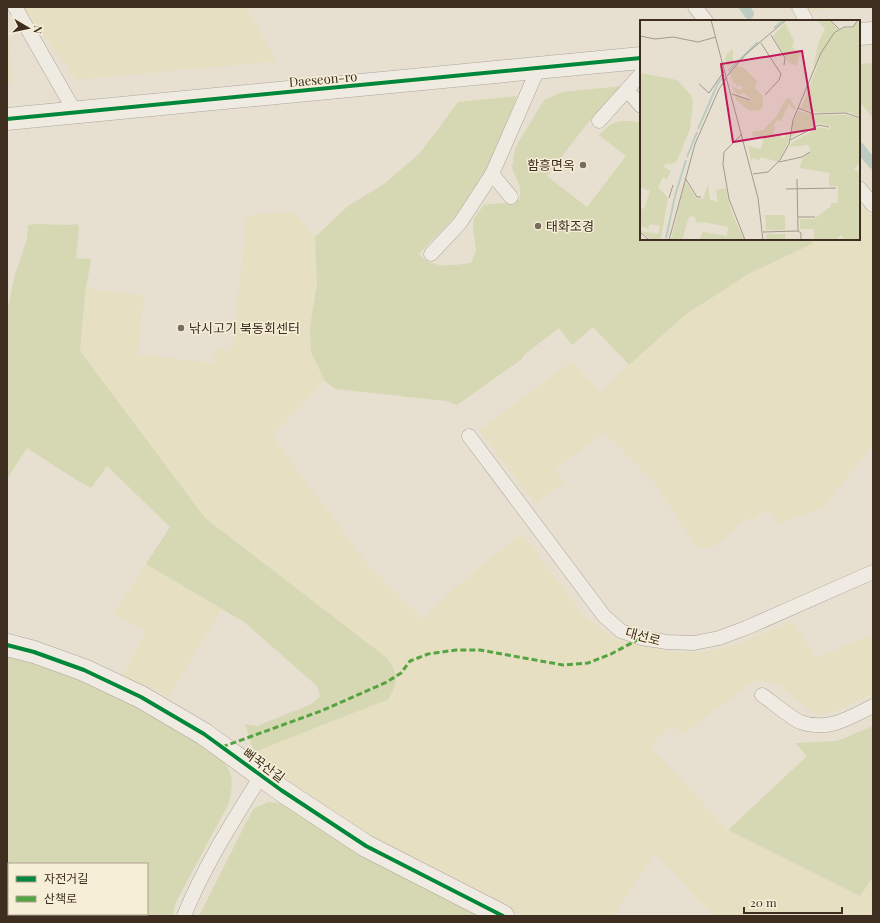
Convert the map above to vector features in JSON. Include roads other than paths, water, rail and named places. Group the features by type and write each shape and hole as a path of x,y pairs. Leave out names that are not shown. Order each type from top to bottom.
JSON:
{"street":[{"path":"860,34 873,33"},
{"name":"Daeseon-ro","path":"7,119 640,58"},
{"name":"뻐꾹산길","path":"7,645 34,652 84,670 141,697 204,734 261,776 366,846 503,916"}],"lane":[{"path":"15,7 75,112"},
{"path":"695,7 705,20"},
{"path":"799,7 806,20"},
{"path":"431,254 460,223 492,174 538,69"},
{"path":"599,121 640,75"},
{"path":"627,90 640,105"},
{"path":"492,174 511,197"},
{"path":"860,189 873,205"},
{"name":"대선로","path":"469,436 604,616 621,632 634,636 668,642 694,644 718,638 746,628 873,572"},
{"path":"762,694 799,722 818,726 837,723 873,706"},
{"name":"뻐꾹산길","path":"184,916 196,886 219,844 261,776"}],"waterway":[{"path":"744,7 749,14"},
{"path":"860,148 873,164"}],"place":[{"name":"함흥면옥","path":"583,165"},
{"name":"태화조경","path":"538,226"},
{"name":"낚시고기 북동회센터","path":"181,328"}]}
